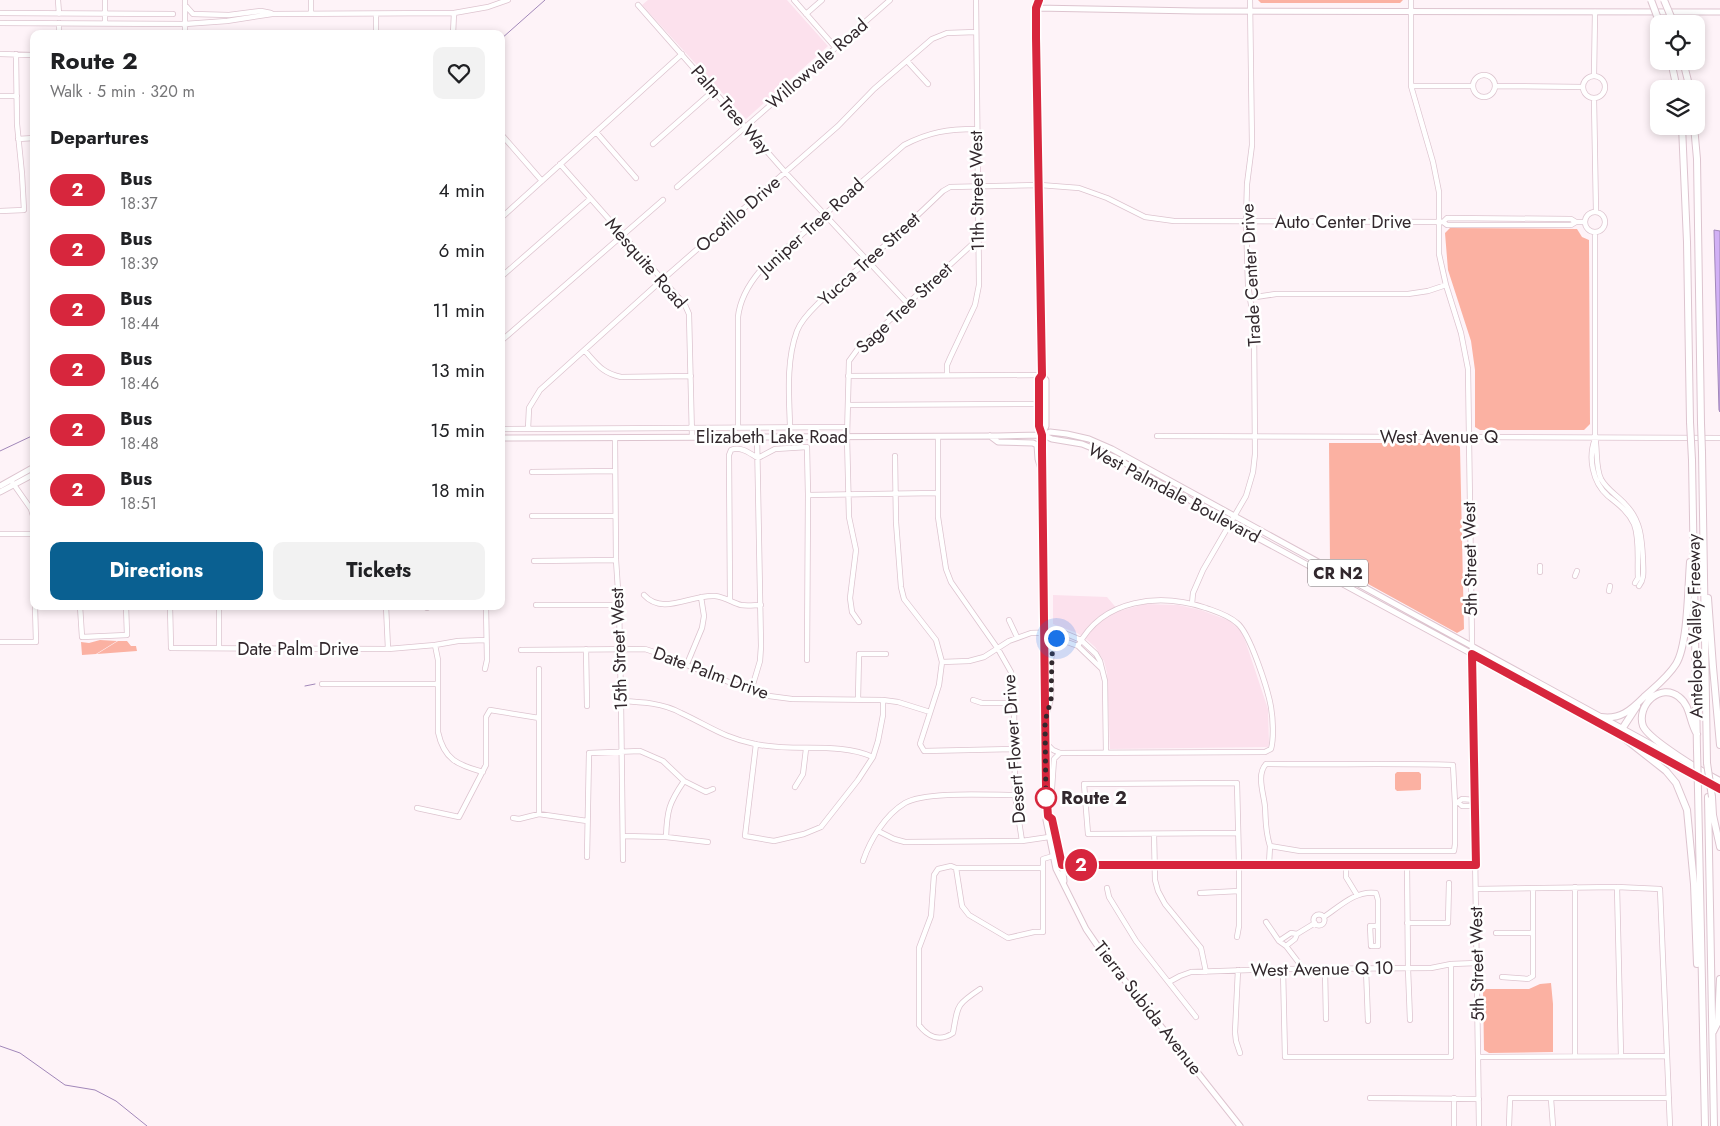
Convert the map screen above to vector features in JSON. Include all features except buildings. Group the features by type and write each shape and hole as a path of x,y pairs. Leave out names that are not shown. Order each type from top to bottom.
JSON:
{"highway":[{"path":"1651,0 1657,15"},
{"path":"1664,0 1670,15"},
{"name":"Antelope Valley Freeway","path":"1682,135 1686,202 1692,460 1705,1126"},
{"name":"Antelope Valley Freeway","path":"1695,135 1697,159 1707,763 1710,797 1714,1126"},
{"path":"1601,717 1616,718 1639,702 1677,663 1682,651 1690,561 1693,551"},
{"path":"1704,588 1708,597 1712,667 1720,745"},
{"path":"1697,735 1692,727 1689,709 1679,696 1669,692 1658,694 1651,697 1643,709 1643,726 1647,732 1703,772"},
{"path":"1621,731 1639,702"},
{"path":"1621,731 1631,741 1720,790"},
{"path":"1621,731 1666,771 1676,783 1687,810 1698,976 1702,990"},
{"name":"CR N2","path":"1703,772 1720,781"},
{"path":"1710,797 1720,847"},
{"path":"1712,1035 1718,1022 1720,979"}],"main road":[{"path":"1033,0 1036,8 1040,185 1042,375 1039,379 1039,426 1042,435"},
{"path":"1036,8 1039,0"},
{"path":"1036,8 1250,11 1720,12"},
{"path":"1042,375 1046,380 1046,426 1042,435"},
{"name":"West Palmdale Boulevard","path":"1042,435 1050,432 1074,436 1089,439 1112,449 1553,690 1574,702 1589,714 1601,717 1621,731"},
{"name":"Elizabeth Lake Road","path":"505,438 1042,435"},
{"name":"West Palmdale Boulevard","path":"1042,435 1052,439 1082,444 1110,455 1230,523 1386,606 1525,684 1621,731"},
{"name":"Tierra Subida Avenue","path":"1042,435 1045,750 1048,816 1046,820 1054,864 1086,929 1099,948 1240,1126"},
{"path":"990,436 998,442 1033,443 1037,445 1038,459 1043,475"},
{"path":"1110,455 1112,449"},
{"path":"0,492 30,470"},
{"path":"0,486 30,475"},
{"path":"1386,606 1388,600"},
{"path":"1525,684 1532,684 1548,692 1553,690"},
{"path":"1551,697 1574,702"},
{"name":"CR N2","path":"1621,731 1703,772"},
{"name":"Tierra Subida Avenue","path":"1048,816 1052,819 1064,884"}],"street":[{"path":"58,0 59,14"},
{"path":"105,0 105,23"},
{"path":"311,0 311,14"},
{"path":"0,23 185,24 227,21 277,14 454,13 488,7 508,0"},
{"path":"794,0 835,47"},
{"path":"806,14 822,0"},
{"name":"Willowvale Road","path":"677,187 890,0"},
{"name":"11th Street West","path":"947,375 950,358 975,305 979,285 976,0"},
{"name":"Trade Center Drive","path":"1192,604 1193,593 1203,570 1246,496 1255,454 1254,324 1249,298 1246,222 1247,184 1252,145 1250,0"},
{"name":"5th Street West","path":"1411,0 1411,86 1433,162 1439,192 1441,222 1440,254 1446,285 1465,350 1468,369 1479,1126"},
{"path":"185,3 193,14 230,15 261,11 277,14"},
{"path":"185,3 185,30"},
{"name":"Palm Tree Way","path":"638,5 745,128 907,303"},
{"path":"1594,76 1595,12"},
{"path":"0,13 173,14"},
{"path":"453,30 454,13"},
{"path":"376,14 376,30"},
{"path":"59,23 59,30"},
{"name":"Ocotillo Drive","path":"528,429 530,408 540,390 838,126 874,89 932,39 946,32 976,32"},
{"path":"0,54 30,55"},
{"path":"0,211 24,210 18,138 16,54"},
{"path":"505,214 682,54"},
{"path":"907,61 928,84"},
{"path":"1484,75 1492,78 1495,86 1492,94 1484,97 1479,96 1474,91 1473,86 1476,78 1484,75"},
{"path":"1582,87 1588,78 1594,76 1604,81 1605,87 1602,95 1594,99"},
{"path":"1411,86 1473,86"},
{"path":"1495,86 1582,87"},
{"path":"1582,87 1586,95 1594,99"},
{"path":"653,144 713,91"},
{"path":"0,96 17,96"},
{"path":"1594,99 1596,212"},
{"name":"Juniper Tree Road","path":"738,427 739,308 748,288 760,271 904,145 918,137 940,130 976,129"},
{"path":"596,132 636,178"},
{"path":"18,138 30,138"},
{"path":"505,139 542,181"},
{"name":"Mesquite Road","path":"560,164 685,305 689,314 692,437"},
{"name":"Yucca Tree Street","path":"790,426 789,376 792,349 797,329 822,301 943,191 950,187 1040,185"},
{"name":"Auto Center Drive","path":"1040,185 1078,188 1107,198 1131,211 1160,220 1441,222 1447,225 1571,225 1576,222 1585,222"},
{"path":"505,273 590,199"},
{"path":"505,337 663,200"},
{"path":"1596,212 1603,215 1605,220 1603,229 1596,232 1588,228 1585,222 1589,214 1596,212"},
{"path":"1596,232 1595,468 1618,501 1625,504 1637,525 1642,540 1640,568 1643,577 1637,585"},
{"name":"Sage Tree Street","path":"859,622 852,612 850,598 856,550 849,517 847,426 849,361 857,350 978,239"},
{"path":"1249,298 1276,294 1408,294 1428,291 1446,285"},
{"path":"585,351 600,368 609,374 691,376"},
{"path":"848,376 1042,375"},
{"path":"848,405 1039,404"},
{"path":"505,429 847,426"},
{"path":"751,691 760,661 761,605 757,436"},
{"name":"West Avenue Q","path":"1157,436 1720,438"},
{"name":"Desert Flower Drive","path":"938,437 938,493 944,561 949,576 998,649 1011,672 1014,703 1015,795 1022,841"},
{"name":"15th Street West","path":"615,438 616,560 622,701 623,860"},
{"path":"730,600 729,455 731,450 737,448 758,458 776,450 807,447 806,660"},
{"path":"895,456 896,522 901,587 904,599 936,640 942,662 939,685 920,744 924,751 1014,749"},
{"path":"532,472 615,471"},
{"path":"12,482 30,505"},
{"path":"808,494 938,493"},
{"path":"532,516 615,516"},
{"path":"0,534 30,534"},
{"path":"534,561 616,560"},
{"path":"1540,566 1540,572"},
{"path":"644,595 650,602 670,604 700,597 716,596 742,605 761,605"},
{"path":"687,664 702,628 704,616 700,597"},
{"path":"1045,750 1051,756 1106,753 1265,752 1271,749 1271,707 1246,633 1232,619 1192,604 1168,601 1133,603 1107,614 1098,621 1078,646"},
{"path":"536,605 619,605"},
{"path":"0,642 36,642 35,610"},
{"path":"80,610 82,637 127,635 126,610"},
{"name":"Date Palm Drive","path":"170,610 171,648 388,649 485,640"},
{"path":"219,610 220,648"},
{"path":"386,610 388,649"},
{"path":"485,669 487,660 485,640 486,610"},
{"path":"1009,620 1017,637"},
{"path":"1044,634 1054,631 1062,632 1081,640 1096,654 1100,661 1105,681 1106,753"},
{"path":"942,662 978,659 1017,637 1031,633 1044,634 1078,646 1102,669"},
{"path":"1045,721 1051,700 1052,656 1053,644 1056,638"},
{"path":"435,645 438,660 438,732 440,742 453,761 466,768 483,772"},
{"path":"586,649 587,706"},
{"name":"Date Palm Drive","path":"521,650 645,649 687,664 751,691 769,696 792,699 883,700 898,702 930,712"},
{"path":"858,699 859,654 886,654"},
{"path":"539,669 539,814"},
{"path":"322,684 438,684"},
{"path":"756,744 745,836 774,841 804,834 821,826 858,780 873,757 883,715 883,700"},
{"path":"973,700 982,703 1014,703"},
{"path":"622,701 656,704 681,712 730,738 756,744 777,748 849,749 873,757"},
{"path":"417,808 459,817 486,765 486,717 490,710 539,718"},
{"path":"1045,742 1058,755"},
{"path":"795,786 803,774 806,748"},
{"path":"587,857 590,753 640,751 663,761 684,781 706,792 713,789"},
{"path":"1046,802 1052,788 1053,766 1058,755"},
{"path":"1269,864 1270,846 1265,830 1265,806 1262,790 1262,768 1266,764 1406,763 1453,765 1456,802 1454,851 1300,851 1270,846"},
{"path":"666,837 667,818 671,800 684,781"},
{"path":"1238,834 1088,834 1084,784 1237,782 1239,864 1238,937"},
{"path":"863,861 868,846 878,831 894,811 906,802 922,797 1015,795"},
{"path":"1456,802 1462,799 1475,800"},
{"path":"1456,802 1462,806 1475,806"},
{"path":"513,818 519,819 539,814 587,821"},
{"path":"878,831 894,840 906,842 1022,841 1049,837"},
{"path":"1154,834 1155,880 1158,891 1165,904 1201,948 1206,972"},
{"path":"623,836 666,837 708,842"},
{"path":"956,868 962,906 969,915 1008,938 1034,932 1044,932 1043,858 1053,856"},
{"path":"1054,864 1476,865"},
{"path":"1346,865 1348,881 1357,895"},
{"path":"1407,865 1410,1020"},
{"path":"980,989 961,1002 956,1009 953,1033 948,1037 935,1038 924,1031 920,1024 919,948 931,916 934,875 938,869 950,866 956,868 1043,868"},
{"path":"1407,923 1448,923 1449,883"},
{"path":"1476,889 1575,887 1660,889 1670,1126"},
{"path":"1575,887 1575,1056"},
{"path":"1617,887 1621,1056"},
{"path":"1107,888 1109,897 1136,941 1196,1017"},
{"path":"1502,977 1528,979 1533,976 1533,889"},
{"path":"1200,893 1239,891"},
{"path":"1286,946 1295,939 1297,934 1315,923 1322,924 1325,920 1324,917 1357,895 1368,892 1376,893 1378,900 1378,926 1378,946 1371,946 1370,926 1378,926"},
{"path":"1266,922 1279,941 1286,946 1299,963"},
{"path":"1279,941 1291,933 1297,934"},
{"path":"1496,933 1533,933"},
{"name":"West Avenue Q 10","path":"1169,982 1191,972 1283,969 1408,969 1477,963"},
{"path":"1283,969 1285,1057 1450,1057 1450,964"},
{"path":"1325,969 1326,1019"},
{"path":"1366,969 1368,1020"},
{"path":"1238,970 1236,1041 1240,1052"},
{"path":"1478,1057 1667,1056"},
{"path":"1370,1098 1478,1098"},
{"path":"1454,1098 1454,1126"},
{"path":"1509,1126 1510,1098 1669,1098"},
{"path":"1551,1099 1553,1126"}],"shaded area":[{"path":"648,0 787,0 828,46 746,119 642,5"},
{"path":"1258,0 1403,0 1400,3 1261,3"},
{"path":"1450,228 1577,229 1582,237 1589,240 1590,424 1584,430 1480,430 1475,427 1475,370 1471,341 1448,270 1445,233"},
{"path":"1714,230 1720,231 1720,412 1719,410"},
{"path":"1329,443 1456,443 1460,447 1464,629 1457,633 1330,563"},
{"path":"1053,595 1107,597 1119,611 1145,604 1178,605 1201,610 1230,621 1241,631 1268,709 1268,747 1110,749 1107,673 1104,661 1095,647 1087,640 1077,633 1053,624"},
{"path":"100,640 117,641 96,654 82,655 81,642 89,643"},
{"path":"118,641 127,641 131,646 136,646 137,651 97,654"},
{"path":"1397,772 1419,772 1421,774 1421,789 1397,791 1395,789 1395,774"},
{"path":"1551,983 1553,1052 1489,1053 1484,1050 1483,989 1529,989 1540,984"}],"waterway":[{"path":"505,35 545,0"},
{"path":"0,451 30,437"},
{"path":"305,686 315,684"},
{"path":"0,1046 20,1053 65,1085 95,1090 116,1101 147,1126"}],"bus line":[{"name":"2","path":"1039,0 1036,8 1036,38 1042,375 1039,379 1039,426 1042,435 1045,753 1048,816 1052,819 1062,865 1476,865 1472,654 1720,789"}],"place":[{"name":"Route 2","path":"1046,798"}],"route":[{"path":"1046,798 1046,802 1045,721 1051,700 1052,656 1053,644 1056,638"}]}
